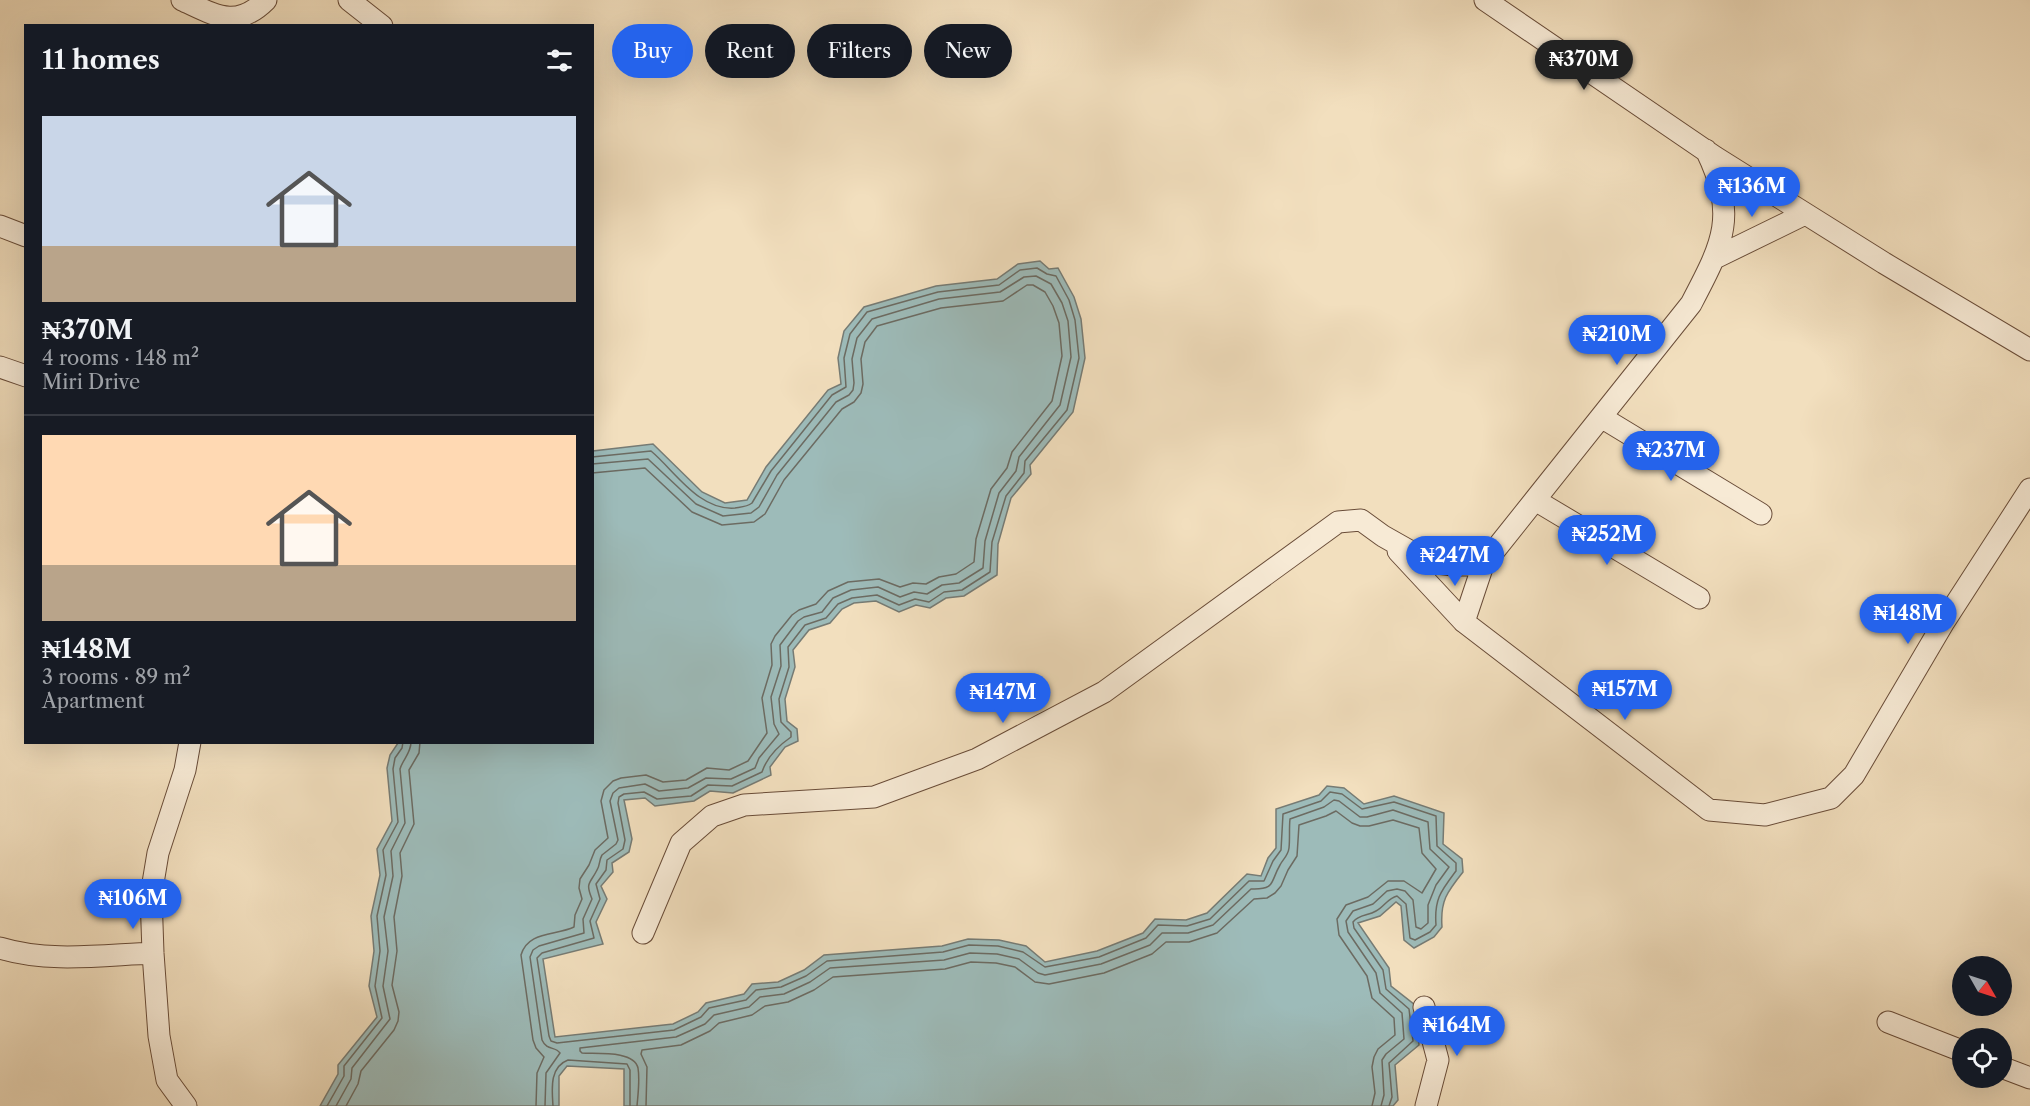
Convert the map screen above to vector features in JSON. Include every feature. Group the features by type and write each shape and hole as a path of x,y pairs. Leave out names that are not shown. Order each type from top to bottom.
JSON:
{"street":[{"path":"182,0 219,17 237,19 256,10 267,0"},
{"path":"349,0 379,24"},
{"path":"1485,0 1715,157 2030,350"},
{"path":"1464,622 1483,565 1691,304 1715,258 1724,225 1723,192 1706,149"},
{"path":"1715,258 1805,214"},
{"path":"0,226 24,235"},
{"path":"0,367 24,375"},
{"path":"1601,417 1761,514"},
{"path":"1383,536 1464,622 1709,810 1765,814 1831,798 1854,775 1944,622 2030,489"},
{"path":"1535,500 1699,598"},
{"path":"643,933 681,843 712,816 744,805 874,797 977,759 1104,692 1338,522 1361,520 1383,536 1429,562 1483,565"},
{"path":"186,1106 167,1080 159,1036 151,895 158,853 185,770 190,744"},
{"path":"0,948 20,954 46,957 153,953"},
{"path":"1424,1007 1438,1060 1426,1106"},
{"path":"1888,1022 1952,1048"},
{"path":"2012,1071 2030,1078"}],"water":[{"path":"1040,261 1049,269 1058,268 1074,297 1081,319 1085,358 1073,412 1030,465 1031,474 1011,498 998,544 997,575 964,596 946,598 930,608 916,605 899,612 876,601 854,603 842,609 830,623 809,630 793,650 795,667 785,699 787,721 797,729 798,741 785,747 770,767 771,775 733,793 710,791 694,801 655,806 645,798 624,800 632,839 629,852 612,863 613,872 601,886 607,899 596,922 603,944 543,959 555,1037 673,1024 698,1012 706,1003 744,994 752,984 778,982 804,970 824,955 942,946 968,939 999,940 1026,946 1045,962 1097,951 1143,933 1155,919 1186,920 1207,913 1247,874 1261,876 1268,858 1276,848 1276,809 1319,795 1327,786 1344,788 1364,804 1394,796 1444,813 1443,844 1462,859 1463,872 1446,897 1442,910 1442,927 1434,937 1414,948 1404,940 1401,906 1396,902 1380,916 1358,923 1389,968 1391,986 1415,1005 1419,1045 1395,1065 1398,1100 1393,1106 624,1106 624,1069 567,1066 559,1076 559,1106 320,1106 338,1074 338,1065 377,1017 369,986 374,951 371,916 380,875 377,849 392,821 387,768 390,755 397,744 594,744 594,451 653,444 702,492 725,503 747,500 766,467 828,390 841,384 838,358 844,331 864,307 936,286 997,279 1018,264"}]}
